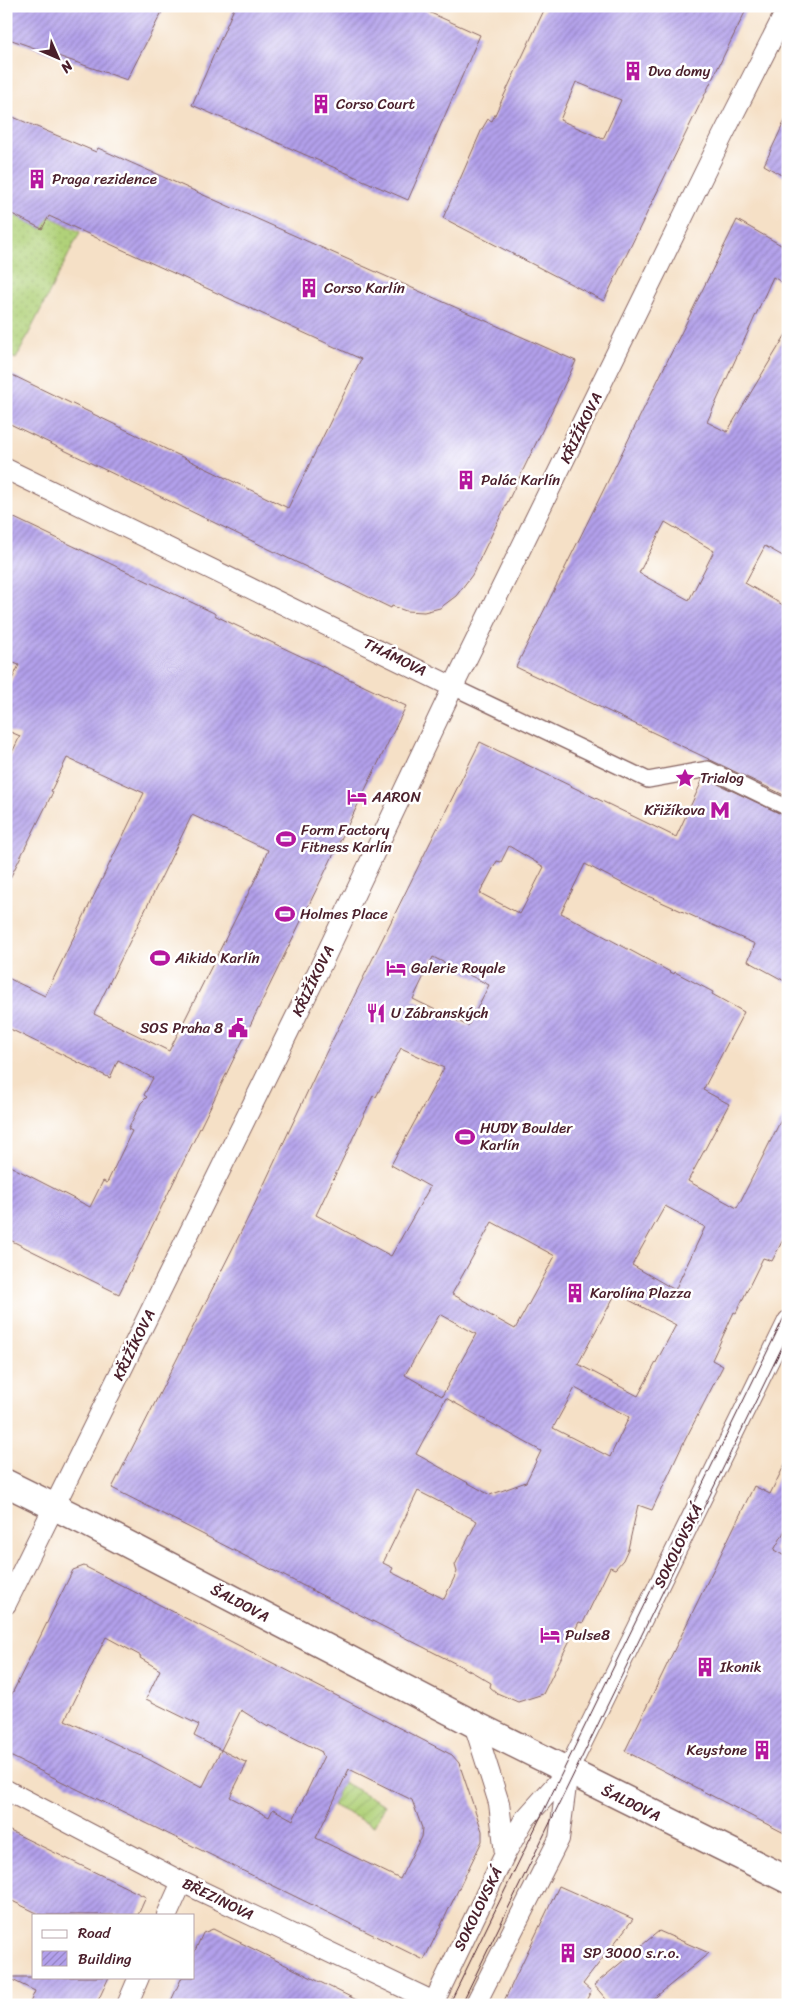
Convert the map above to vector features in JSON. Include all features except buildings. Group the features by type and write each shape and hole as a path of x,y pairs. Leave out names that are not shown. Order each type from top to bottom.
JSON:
{"street":[{"name":"KŘIŽÍKOVA","path":"6,1604 307,993 722,137 788,6"},
{"name":"THÁMOVA","path":"6,469 648,780 708,768 788,808"},
{"name":"SOKOLOVSKÁ","path":"434,2003 505,1854 524,1820 568,1771 788,1321"},
{"name":"ŠALDOVA","path":"6,1482 474,1724 788,1880"},
{"path":"474,1724 499,1803 505,1854"},
{"name":"SOKOLOVSKÁ","path":"475,2005 559,1839 568,1771"},
{"name":"BŘEZINOVA","path":"6,1790 182,1882 434,2003"},
{"path":"167,1914 182,1882"},
{"path":"127,2005 139,1978"}],"green space":[{"path":"6,211 42,229 49,216 80,232 16,359 6,355"},
{"path":"343,1782 385,1805 374,1826 332,1805"}],"tram line":[{"path":"449,2005 788,1309"},
{"path":"461,2005 788,1335"}],"place":[{"name":"Dva domy","path":"633,71"},
{"name":"Corso Court","path":"321,104"},
{"name":"Praga rezidence","path":"37,179"},
{"name":"Corso Karlín","path":"309,288"},
{"name":"Palác Karlín","path":"466,480"},
{"name":"Trialog","path":"685,778"},
{"name":"AARON","path":"357,797"},
{"name":"Křižíkova","path":"720,810"},
{"name":"Form Factory Fitness Karlín","path":"286,839"},
{"name":"Holmes Place","path":"285,914"},
{"name":"Aikido Karlín","path":"160,958"},
{"name":"Galerie Royale","path":"396,968"},
{"name":"U Zábranských","path":"376,1013"},
{"name":"SOS Praha 8","path":"238,1028"},
{"name":"HUDY Boulder Karlín","path":"465,1137"},
{"name":"Karolína Plazza","path":"575,1293"},
{"name":"Pulse8","path":"550,1635"},
{"name":"Ikonik","path":"705,1667"},
{"name":"Keystone","path":"762,1750"},
{"name":"SP 3000 s.r.o.","path":"568,1953"}]}
